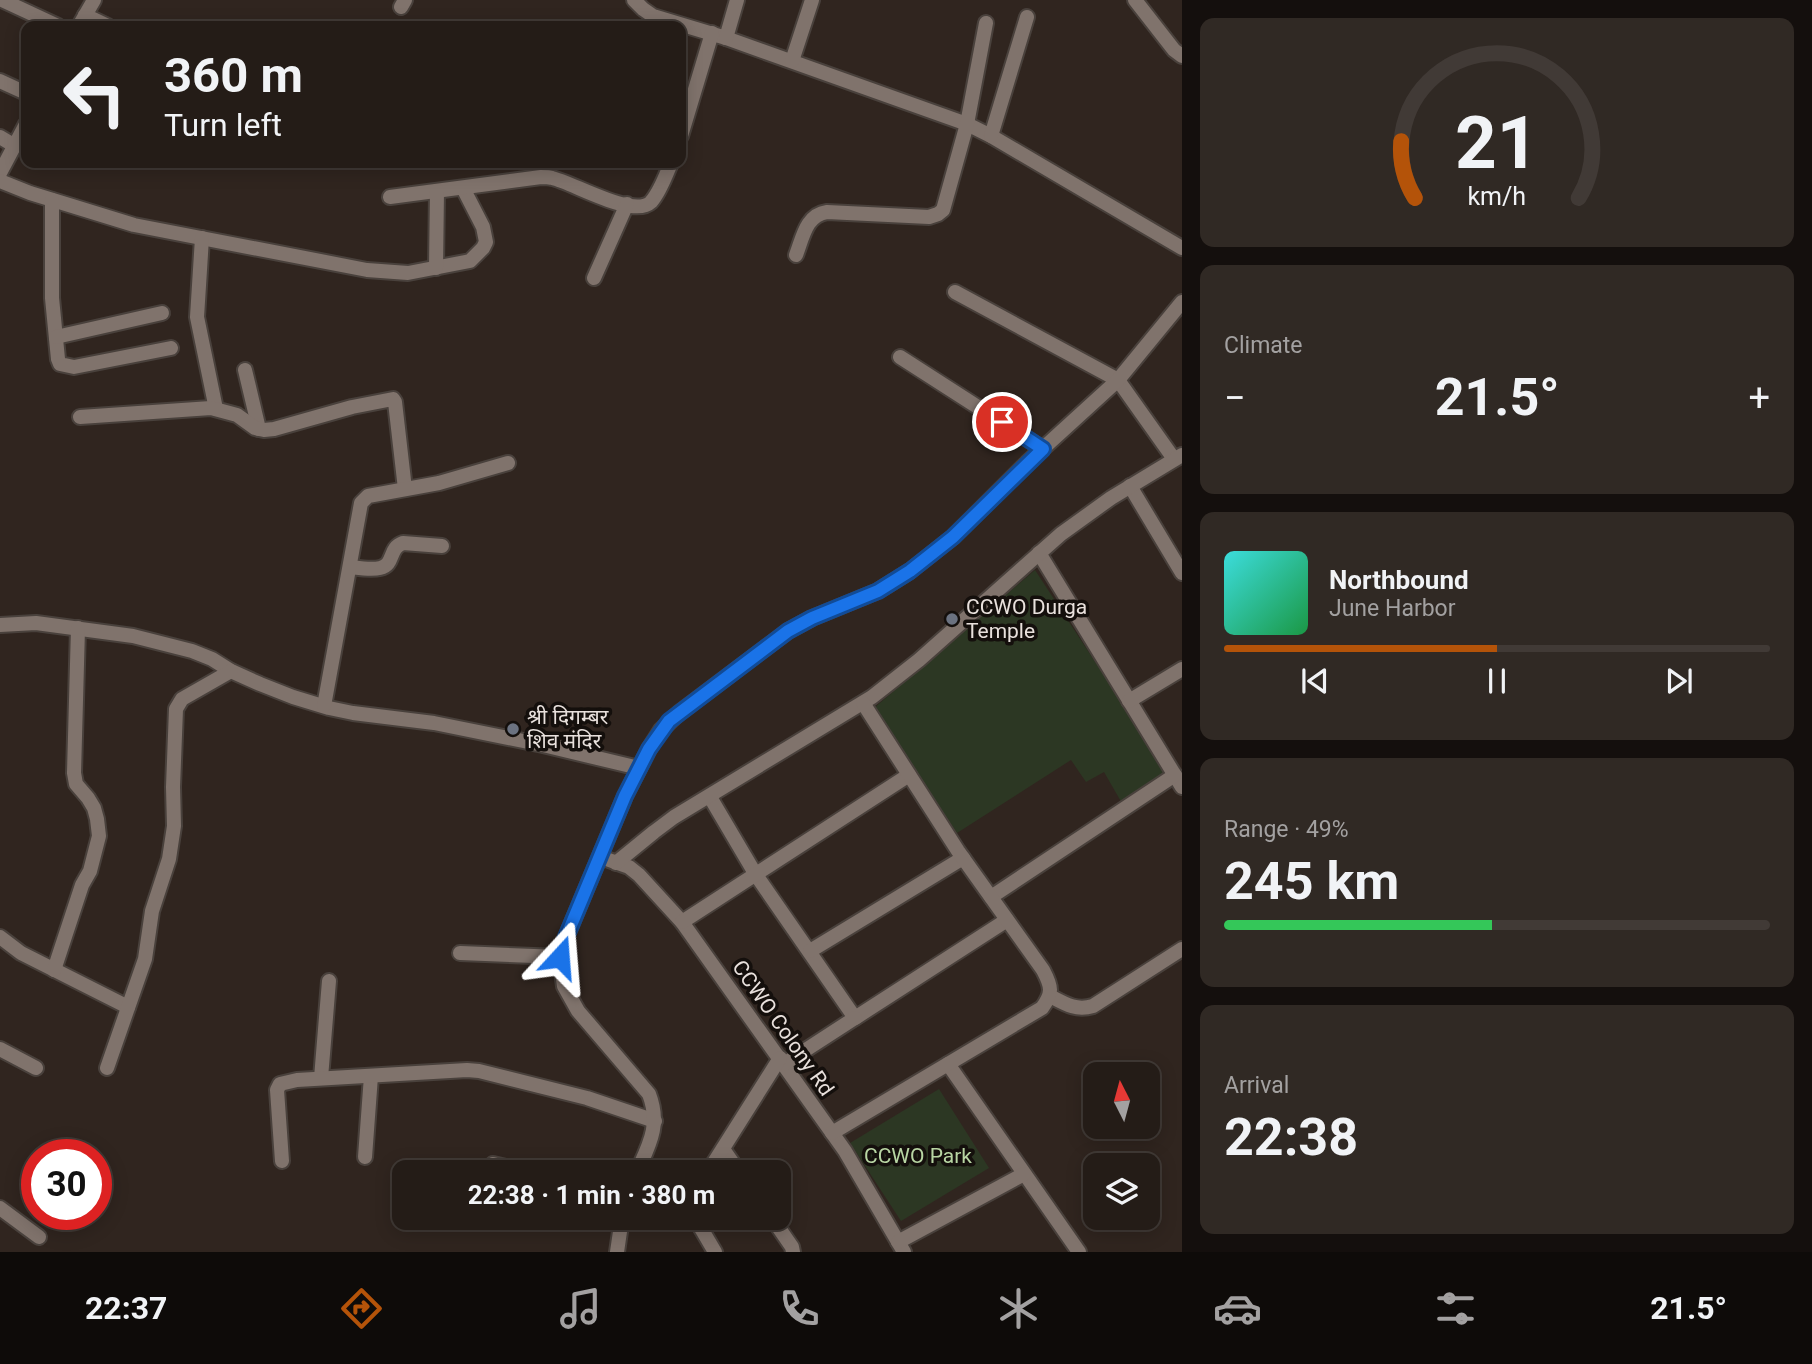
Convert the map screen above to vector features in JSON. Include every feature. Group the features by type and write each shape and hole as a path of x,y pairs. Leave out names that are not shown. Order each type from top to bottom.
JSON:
{"street":[{"path":"2,0 47,21"},
{"path":"82,20 94,0"},
{"path":"634,0 653,16 670,21"},
{"path":"686,123 719,36 737,0"},
{"path":"792,61 812,0"},
{"path":"1135,0 1174,50 1182,56"},
{"path":"991,136 1027,17"},
{"path":"796,255 811,218 818,213 929,217 943,210 967,124 986,23"},
{"path":"686,26 967,124 1182,248"},
{"path":"0,80 21,90"},
{"path":"0,173 21,134"},
{"path":"0,137 15,146"},
{"path":"390,197 551,177 598,197 644,206 651,202 669,168"},
{"path":"0,181 134,225 367,270 408,274 470,261 479,254 486,242 486,235 463,188"},
{"path":"436,268 437,191"},
{"path":"52,200 52,298 60,365 74,367 171,348"},
{"path":"594,278 627,204"},
{"path":"202,239 197,317 216,409"},
{"path":"616,863 674,817 863,703 919,660 1062,534 1111,498 1178,457 1118,380 955,292"},
{"path":"642,1160 653,1137 655,1108 649,1094 578,1011 564,986 560,957 625,796 661,730 679,713 788,631 812,618 878,591 910,571 953,537 1118,380 1176,320 1182,302"},
{"path":"56,337 162,313"},
{"path":"900,357 1043,449"},
{"path":"245,370 259,429"},
{"path":"80,417 216,409 237,415 254,428 275,429 389,398 395,402 405,489"},
{"path":"324,706 361,503 368,496 439,483 509,463"},
{"path":"1130,486 1182,573"},
{"path":"350,567 380,569 389,562 394,549 403,543 442,546"},
{"path":"991,897 1178,781 1040,553"},
{"path":"0,625 36,623 133,636 192,651 231,671 324,706 353,713 434,723 639,768"},
{"path":"54,970 82,885 90,870 99,836 94,808 76,784 78,628"},
{"path":"1129,701 1182,670"},
{"path":"107,1068 145,959 150,918 173,841 176,709 182,699 231,671"},
{"path":"832,1133 1042,1009 1051,996 1043,970 964,858 863,703"},
{"path":"682,922 909,775"},
{"path":"710,797 756,875 855,1018"},
{"name":"CCWO Colony Rd","path":"599,857 629,867 682,922 851,1161 901,1247"},
{"path":"810,951 964,858"},
{"path":"716,1160 782,1061 855,1018 1007,920"},
{"path":"0,938 21,953 128,1007"},
{"path":"1051,996 1070,1007 1093,1006 1182,949"},
{"path":"460,953 560,957"},
{"path":"321,1078 329,981"},
{"path":"0,1049 36,1068"},
{"path":"948,1064 1079,1252"},
{"path":"282,1161 277,1090 280,1084 287,1082 321,1078 453,1070 479,1072 587,1098 655,1121"},
{"path":"365,1157 370,1076"},
{"path":"723,1149 731,1160"},
{"path":"901,1247 1024,1174"},
{"path":"0,1208 39,1237"},
{"path":"617,1252 620,1230"},
{"path":"702,1230 715,1252"},
{"path":"780,1230 793,1252"}],"green space":[{"path":"1035,570 1168,773 1123,805 1104,772 1086,782 1071,760 957,833 874,708"},
{"name":"CCWO Park","path":"939,1089 989,1168 901,1221 850,1143"}],"place":[{"name":"CCWO Durga Temple","path":"952,619"},
{"name":"श्री दिगम्बर शिव मंदिर","path":"513,729"}],"route":[{"path":"560,957 625,796 661,730 679,713 788,631 812,618 878,591 910,571 953,537 1043,449 1002,422"}]}
